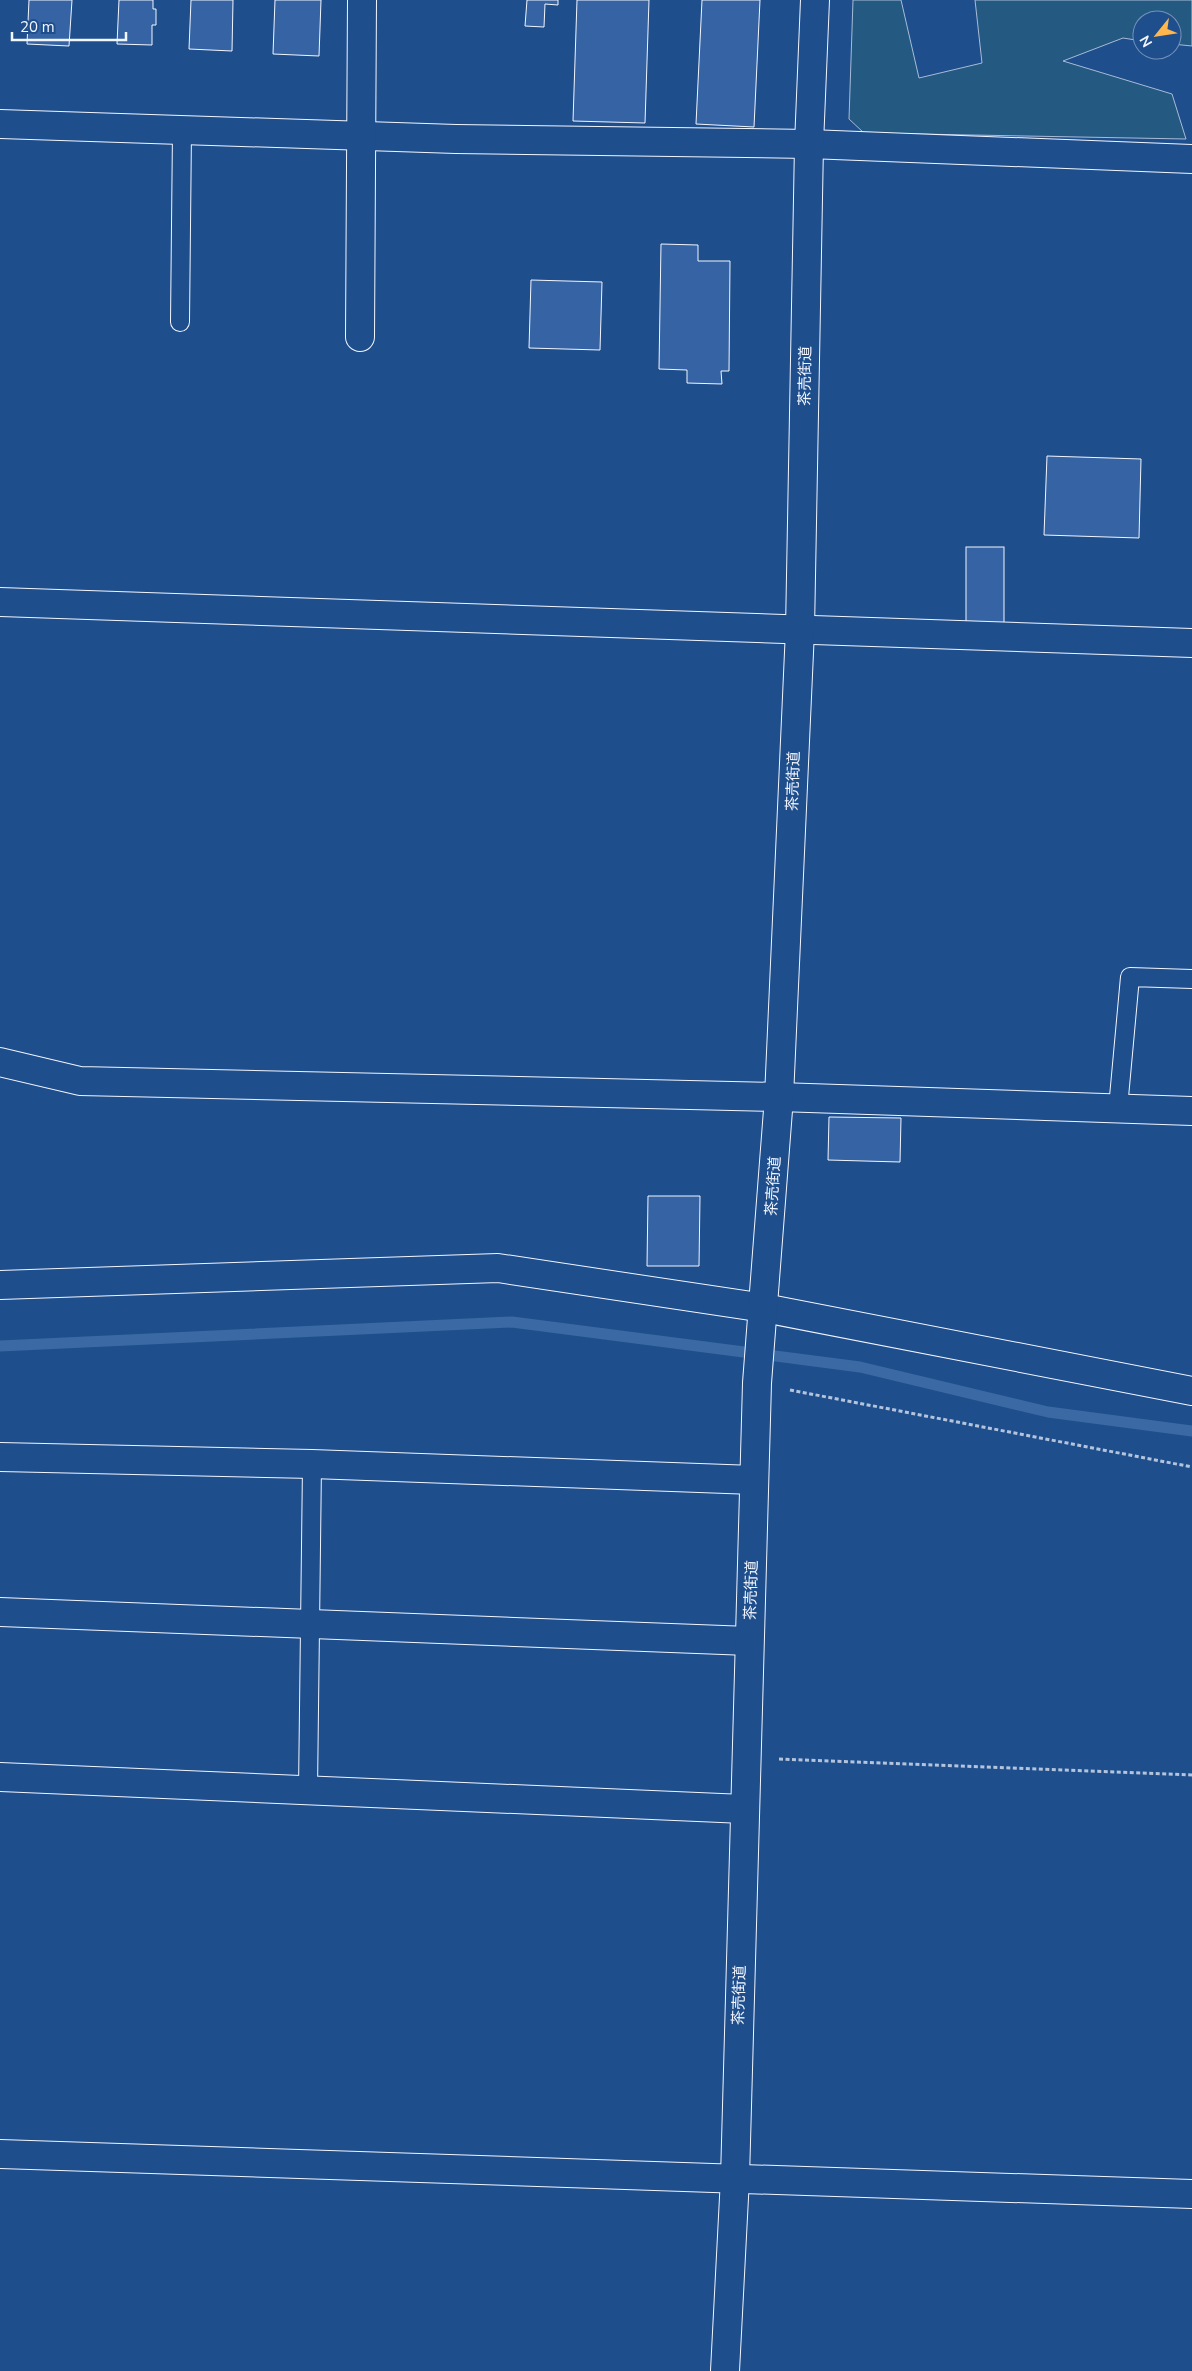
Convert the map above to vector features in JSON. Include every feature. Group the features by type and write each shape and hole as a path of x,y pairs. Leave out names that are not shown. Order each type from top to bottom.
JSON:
{"street":[{"path":"360,336 363,136 362,0"},
{"name":"茶売街道","path":"725,2371 734,2178 757,1383 764,1315 780,1097 800,630 809,144 815,0"},
{"path":"0,124 363,136 809,144 1192,159"},
{"path":"0,602 1192,643"},
{"path":"0,1062 80,1081 780,1097 1192,1111"},
{"path":"0,1285 498,1268 1192,1391"},
{"path":"0,1457 312,1464 754,1480"},
{"path":"0,1612 749,1640"},
{"path":"0,1777 744,1809"},
{"path":"0,2154 1192,2194"}],"lane":[{"path":"180,322 182,130"},
{"path":"1118,1108 1130,977 1192,979"},
{"path":"308,1790 312,1464"}],"path":[{"path":"757,1383 1192,1467"},
{"path":"746,1757 1192,1775"}],"shaded area":[{"path":"853,0 901,0 919,78 982,63 975,0 1192,0 1192,46 1182,45 1182,10 1132,10 1132,39 1123,38 1063,61 1172,94 1186,139 864,133 849,119"}],"building":[{"path":"29,0 72,0 69,46 27,44"},
{"path":"119,0 153,0 153,9 156,9 156,25 152,25 152,45 117,44"},
{"path":"191,0 233,0 232,51 189,49"},
{"path":"275,0 321,0 319,56 273,54"},
{"path":"527,0 558,0 558,5 545,4 544,27 525,26"},
{"path":"577,0 649,0 645,123 573,121"},
{"path":"702,0 760,0 754,127 696,124"},
{"path":"661,244 698,245 698,261 730,261 729,371 721,371 722,384 687,383 687,370 659,369"},
{"path":"531,280 602,282 600,350 529,348"},
{"path":"1047,456 1141,459 1139,538 1044,535"},
{"path":"966,547 1004,547 1004,624 966,624"},
{"path":"829,1117 901,1118 900,1162 828,1160"},
{"path":"648,1196 700,1196 699,1266 647,1266"}],"waterway":[{"path":"0,1346 512,1322 860,1367 1048,1412 1192,1431"}]}
